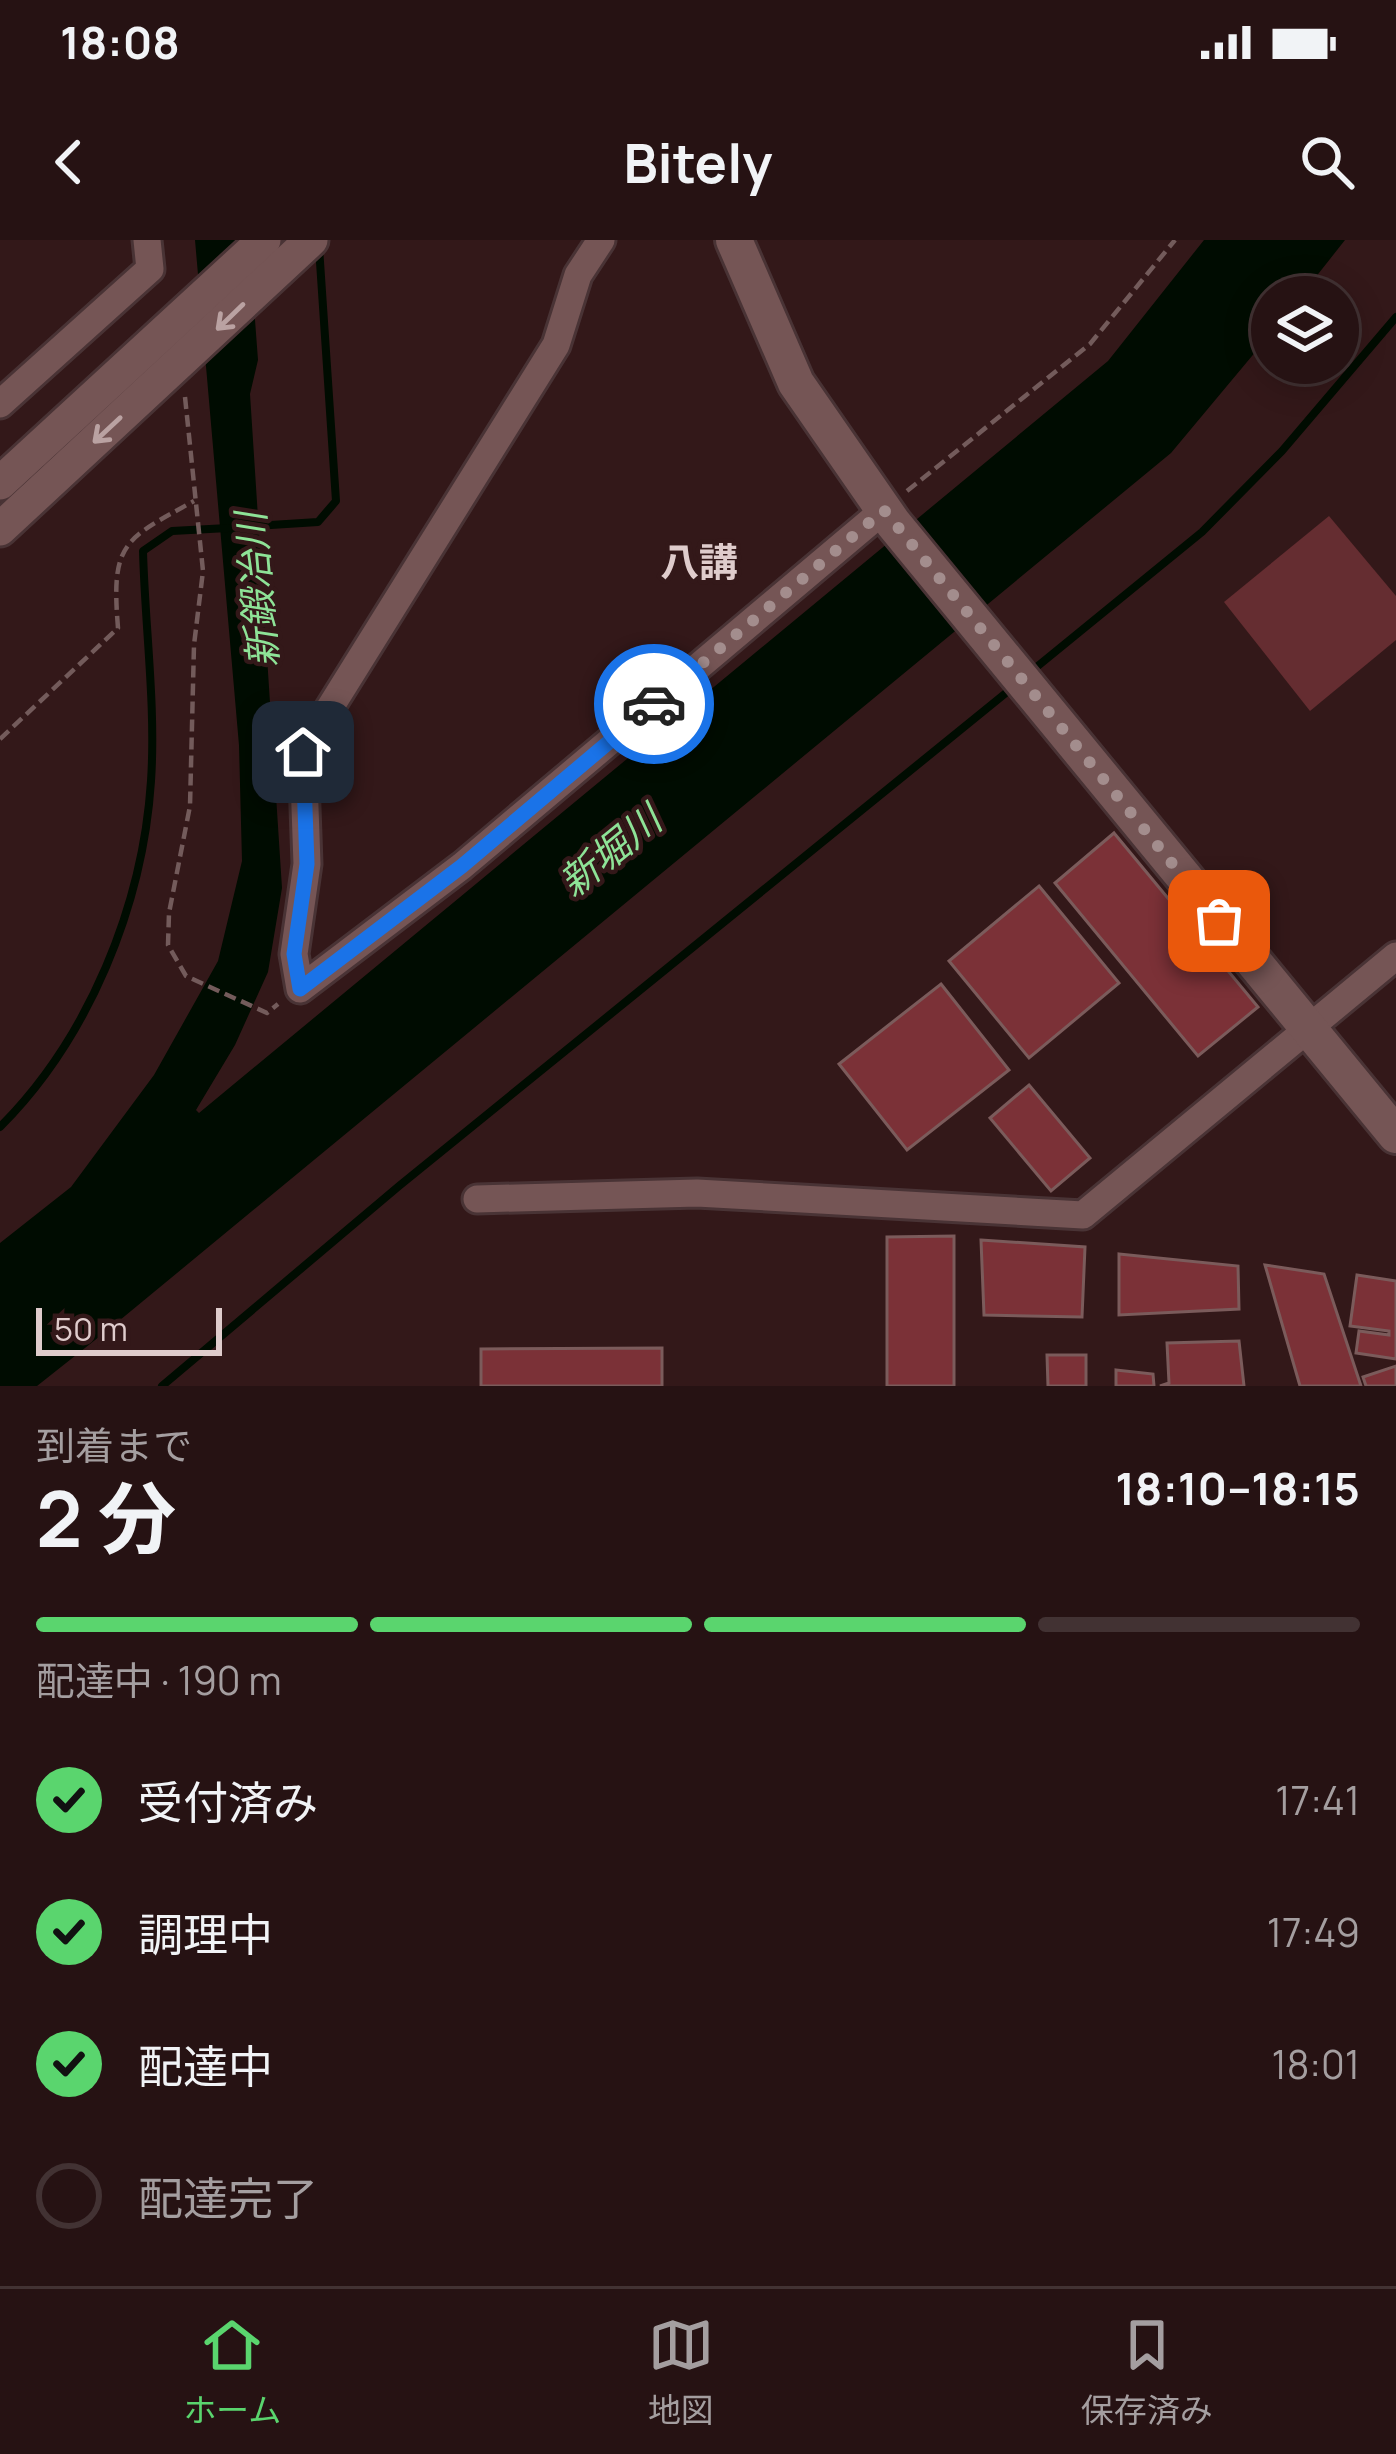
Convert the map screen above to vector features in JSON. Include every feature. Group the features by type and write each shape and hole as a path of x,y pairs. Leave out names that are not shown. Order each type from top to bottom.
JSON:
{"main road":[{"path":"734,240 796,383 888,516 1396,1135"}],"street":[{"path":"0,404 150,269 147,240"},
{"path":"601,240 578,275 556,345 303,752 307,864 294,954 300,989 462,866 888,516"},
{"path":"0,483 190,309 279,253"},
{"path":"0,529 182,362 279,253"},
{"path":"477,1199 697,1192 1083,1215 1396,956"}],"path":[{"path":"888,516 1090,344 1175,240"},
{"path":"182,362 203,571 194,645 190,806 169,913 168,945 186,976 266,1013 300,989"},
{"path":"0,739 118,628 114,578 130,536 197,500"}],"shaded area":[{"path":"1329,516 1396,596 1396,640 1310,711 1224,602"}],"water":[{"path":"195,240 249,240 258,360 250,394 282,888 268,972 235,1045 196,1110 199,1113 1108,361 1204,240 1345,240 1317,276 1251,276 1251,357 1171,453 114,1325 37,1386 0,1386 0,1243 71,1187 154,1075 218,961 242,861 239,745"}],"building":[{"path":"1114,833 1258,1007 1198,1056 1055,883"},
{"path":"1039,886 1119,983 1029,1058 949,961"},
{"path":"941,984 1009,1070 907,1150 839,1064"},
{"path":"1029,1085 1090,1158 1051,1191 990,1118"},
{"path":"954,1236 954,1386 887,1386 887,1237"},
{"path":"981,1240 1085,1247 1082,1317 984,1315"},
{"path":"1119,1254 1238,1266 1239,1309 1119,1315"},
{"path":"1265,1265 1324,1274 1361,1386 1300,1386"},
{"path":"1357,1275 1396,1281 1396,1359 1356,1353 1359,1331 1389,1335 1389,1331 1350,1326"},
{"path":"1239,1341 1244,1386 1160,1386 1169,1383 1167,1343"},
{"path":"662,1348 662,1386 481,1386 481,1349"},
{"path":"1047,1355 1086,1355 1086,1386 1048,1386"},
{"path":"1396,1366 1396,1386 1366,1386 1363,1377"},
{"path":"1116,1370 1153,1374 1154,1386 1116,1386"}],"waterway":[{"name":"新鍛冶川","path":"255,526 318,522 336,501 319,247"},
{"path":"1028,674 1202,532 1282,451 1396,317"},
{"name":"新鍛冶川","path":"0,1127 32,1092 85,1011 106,967 137,875 152,753 143,551 172,531 228,528"},
{"path":"162,1386 399,1186 1012,688"}],"way so far":[{"path":"654,704 884,510 1219,921"}],"district":[{"name":"八講","path":"699,562"}],"route":[{"path":"303,752 307,864 294,954 300,989 462,866 654,704"}],"water label":[{"name":"新堀川","path":"610,851"}]}
